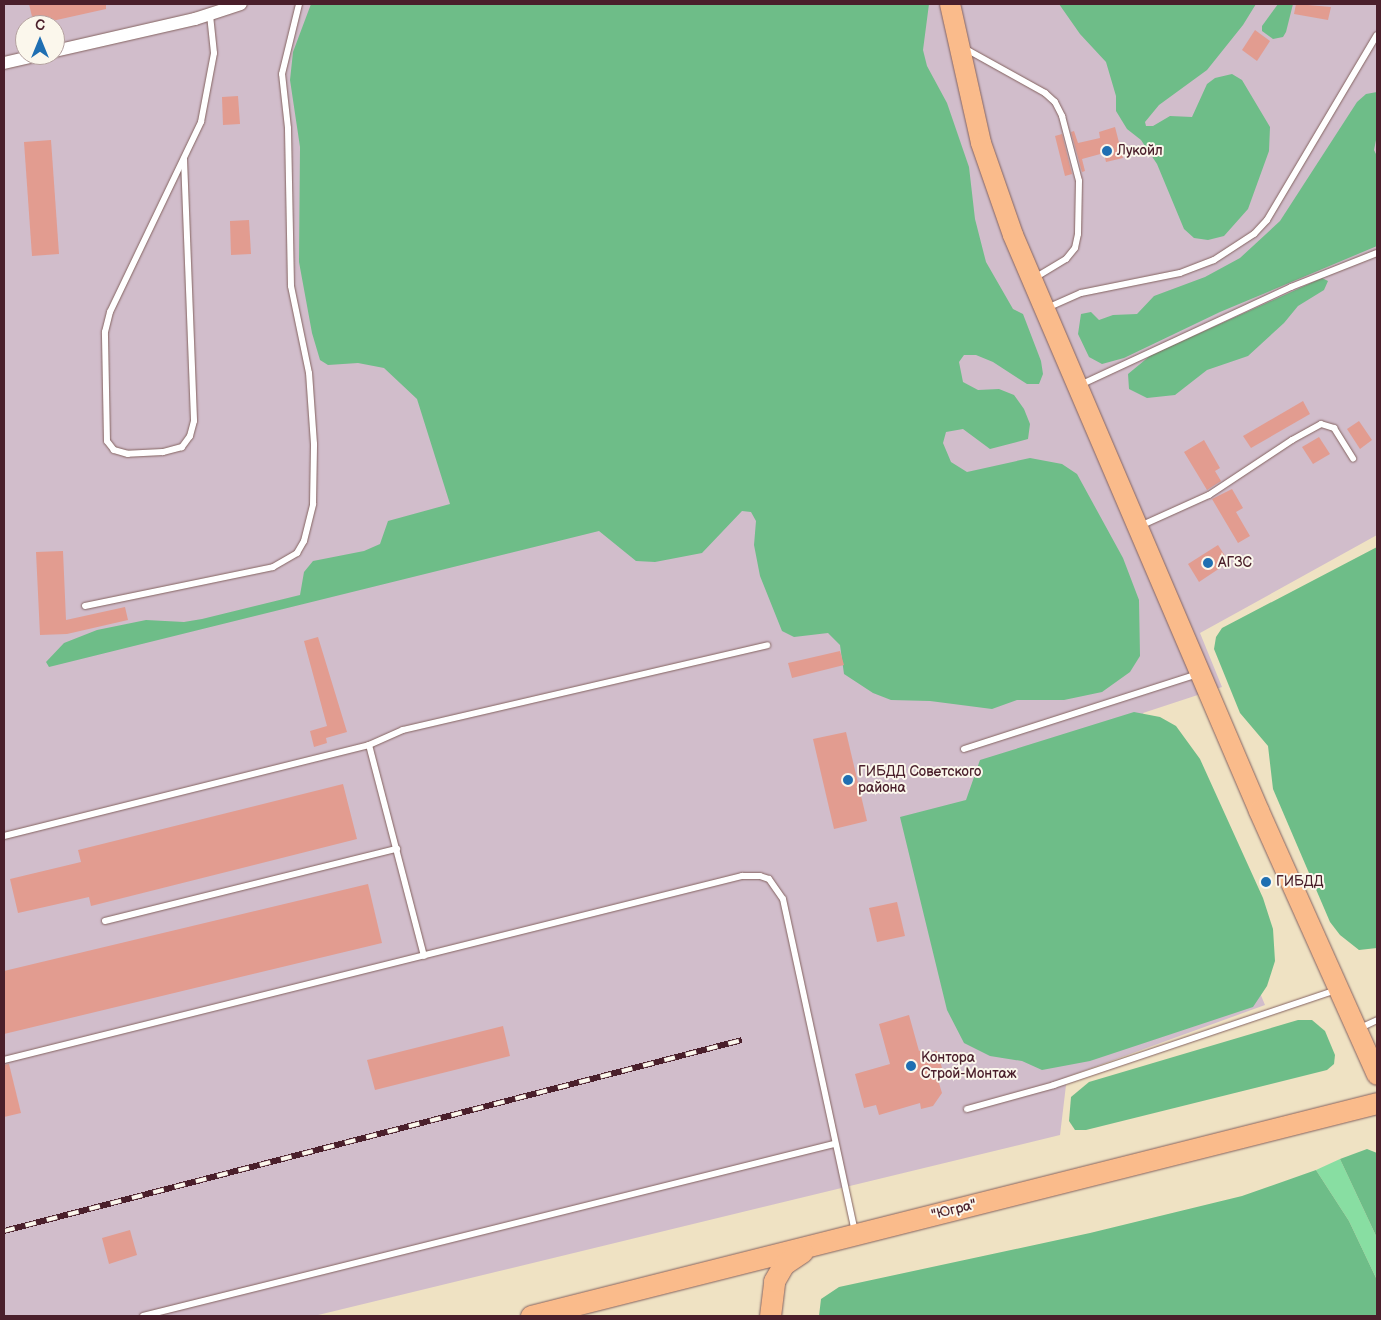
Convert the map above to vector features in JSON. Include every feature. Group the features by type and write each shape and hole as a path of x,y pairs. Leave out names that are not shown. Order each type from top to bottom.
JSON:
{"highway":[{"name":"\"Югра\"","path":"531,1316 1377,1103"},
{"path":"770,1316 770,1292 784,1264 802,1252 823,1243"}],"main road":[{"path":"950,4 957,43 984,151 1031,280 1200,674 1377,1075"}],"street":[{"path":"65,49 210,15 241,4"}],"lane":[{"path":"84,606 273,567 297,553 304,540 312,504 314,444 309,374 291,286 288,128 282,74 299,4"},
{"path":"184,159 194,421 190,436 182,447 128,454 114,450 107,441 105,332 110,312 201,122 214,53 210,15"},
{"path":"1044,309 1081,293 1180,273 1214,260 1254,234 1267,220 1377,35"},
{"path":"957,43 1045,93 1055,102 1062,116 1079,182 1078,234 1075,248 1066,259 1031,280"},
{"path":"1077,386 1291,287 1377,253"},
{"path":"1137,528 1209,495 1292,440 1322,424 1334,428 1353,458"},
{"path":"4,836 369,745 403,730 767,645"},
{"path":"964,749 1200,674"},
{"path":"369,745 424,956"},
{"path":"105,921 396,850"},
{"path":"4,1060 742,876 769,879 783,899 834,1144 856,1234"},
{"path":"967,1109 1054,1085 1340,989"},
{"path":"1357,1029 1377,1020"},
{"path":"143,1316 834,1144"}],"shaded area":[{"path":"4,4 1377,4 1377,535 1200,633 1222,687 1143,713 1265,1005 1067,1077 1060,1135 314,1316 4,1316"}],"green space":[{"path":"311,4 929,4 923,50 927,66 947,103 969,167 975,219 986,262 1013,309 1023,314 1041,361 1043,374 1039,384 1027,384 993,362 976,355 964,355 959,362 963,382 978,390 999,389 1014,395 1024,409 1030,424 1028,439 990,449 963,429 946,432 943,443 951,462 967,472 1030,458 1062,464 1077,474 1123,558 1139,600 1140,656 1130,672 1102,692 1064,700 1017,700 992,709 930,701 891,700 873,693 844,674 840,645 828,633 794,637 782,631 760,576 754,545 756,521 751,512 742,511 702,553 655,562 636,561 599,531 49,667 46,662 64,643 97,630 146,620 184,622 202,619 300,595 304,572 313,561 364,551 380,544 388,521 450,504 417,399 384,368 358,363 328,365 320,360 312,333 299,262 300,147 290,80 293,52"},
{"path":"1059,4 1256,4 1243,25 1207,70 1159,105 1145,122 1146,126 1153,126 1170,116 1192,117 1207,84 1215,78 1232,74 1242,80 1270,127 1269,151 1248,209 1224,236 1208,240 1194,238 1184,229 1157,164 1141,140 1127,129 1116,111 1116,96 1106,62 1080,34"},
{"path":"1278,4 1293,4 1286,32 1283,37 1273,39 1262,31 1262,26"},
{"path":"1377,92 1377,135 1374,150 1377,156 1377,246 1220,312 1124,358 1102,364 1089,357 1078,334 1081,314 1091,312 1099,320 1113,315 1137,314 1154,296 1205,277 1240,258 1280,221 1357,102 1366,94"},
{"path":"1322,278 1328,281 1324,290 1298,306 1284,323 1248,356 1207,370 1175,395 1147,398 1129,389 1128,374 1151,355"},
{"path":"1377,547 1377,948 1359,950 1340,935 1330,922 1273,789 1268,746 1240,713 1214,649 1216,637 1222,628"},
{"path":"1134,712 1160,717 1176,726 1200,759 1263,898 1273,929 1275,961 1267,986 1253,1007 1090,1061 1042,1070 1022,1061 990,1056 964,1043 947,1010 900,817 966,800 980,760"},
{"path":"1298,1020 1312,1020 1325,1031 1335,1055 1334,1064 1327,1070 1086,1130 1075,1130 1069,1121 1071,1097 1089,1082"},
{"path":"1367,1149 1377,1153 1377,1238 1340,1159"},
{"path":"1340,1159 1377,1238 1377,1280 1349,1221 1316,1170"},
{"path":"1316,1170 1349,1221 1377,1280 1377,1316 819,1316 821,1299 839,1287 1090,1233 1242,1196"}],"building":[{"path":"29,4 106,4 106,9 65,18 65,15 32,15"},
{"path":"1296,4 1331,7 1328,20 1294,14"},
{"path":"1255,30 1270,41 1257,61 1242,50"},
{"path":"238,96 240,124 223,125 222,97"},
{"path":"1115,127 1123,158 1106,162 1104,153 1082,159 1085,171 1082,172 1071,132 1074,131 1078,143 1100,138 1099,132"},
{"path":"1062,134 1072,174 1065,176 1055,136"},
{"path":"51,140 59,254 32,256 24,142"},
{"path":"249,220 251,254 231,255 230,221"},
{"path":"1303,401 1310,414 1251,448 1243,436"},
{"path":"1359,421 1372,440 1360,449 1347,429"},
{"path":"1319,437 1330,454 1313,464 1302,447"},
{"path":"1204,440 1220,468 1215,471 1221,481 1207,490 1184,452"},
{"path":"1232,489 1243,508 1236,512 1250,536 1238,543 1212,499"},
{"path":"1218,545 1229,562 1199,582 1188,564"},
{"path":"63,551 66,620 125,607 128,620 67,634 40,635 36,552"},
{"path":"318,637 347,732 326,738 327,743 314,747 310,731 327,726 304,641"},
{"path":"840,651 844,665 792,678 788,663"},
{"path":"846,732 867,821 834,829 813,739"},
{"path":"343,784 357,839 91,906 89,897 18,913 10,879 81,862 78,850"},
{"path":"368,884 382,943 4,1034 4,971"},
{"path":"897,902 905,936 877,942 869,908"},
{"name":"Контора Строй-Монтаж","path":"909,1015 919,1051 924,1049 925,1054 937,1051 942,1068 935,1070 942,1093 933,1106 921,1109 920,1103 879,1115 876,1105 864,1108 855,1074 890,1064 879,1024"},
{"path":"503,1026 510,1056 375,1090 367,1060"},
{"path":"9,1064 21,1113 4,1117 4,1065"},
{"path":"130,1230 137,1255 109,1264 102,1238"}],"railway":[{"path":"4,1231 742,1040"}],"place":[{"name":"Лукойл","path":"1107,151"},
{"name":"АГЗС","path":"1208,563"},
{"name":"ГИБДД Советского района","path":"848,780"},
{"name":"ГИБДД","path":"1266,882"},
{"name":"Контора Строй-Монтаж","path":"911,1066"}]}
